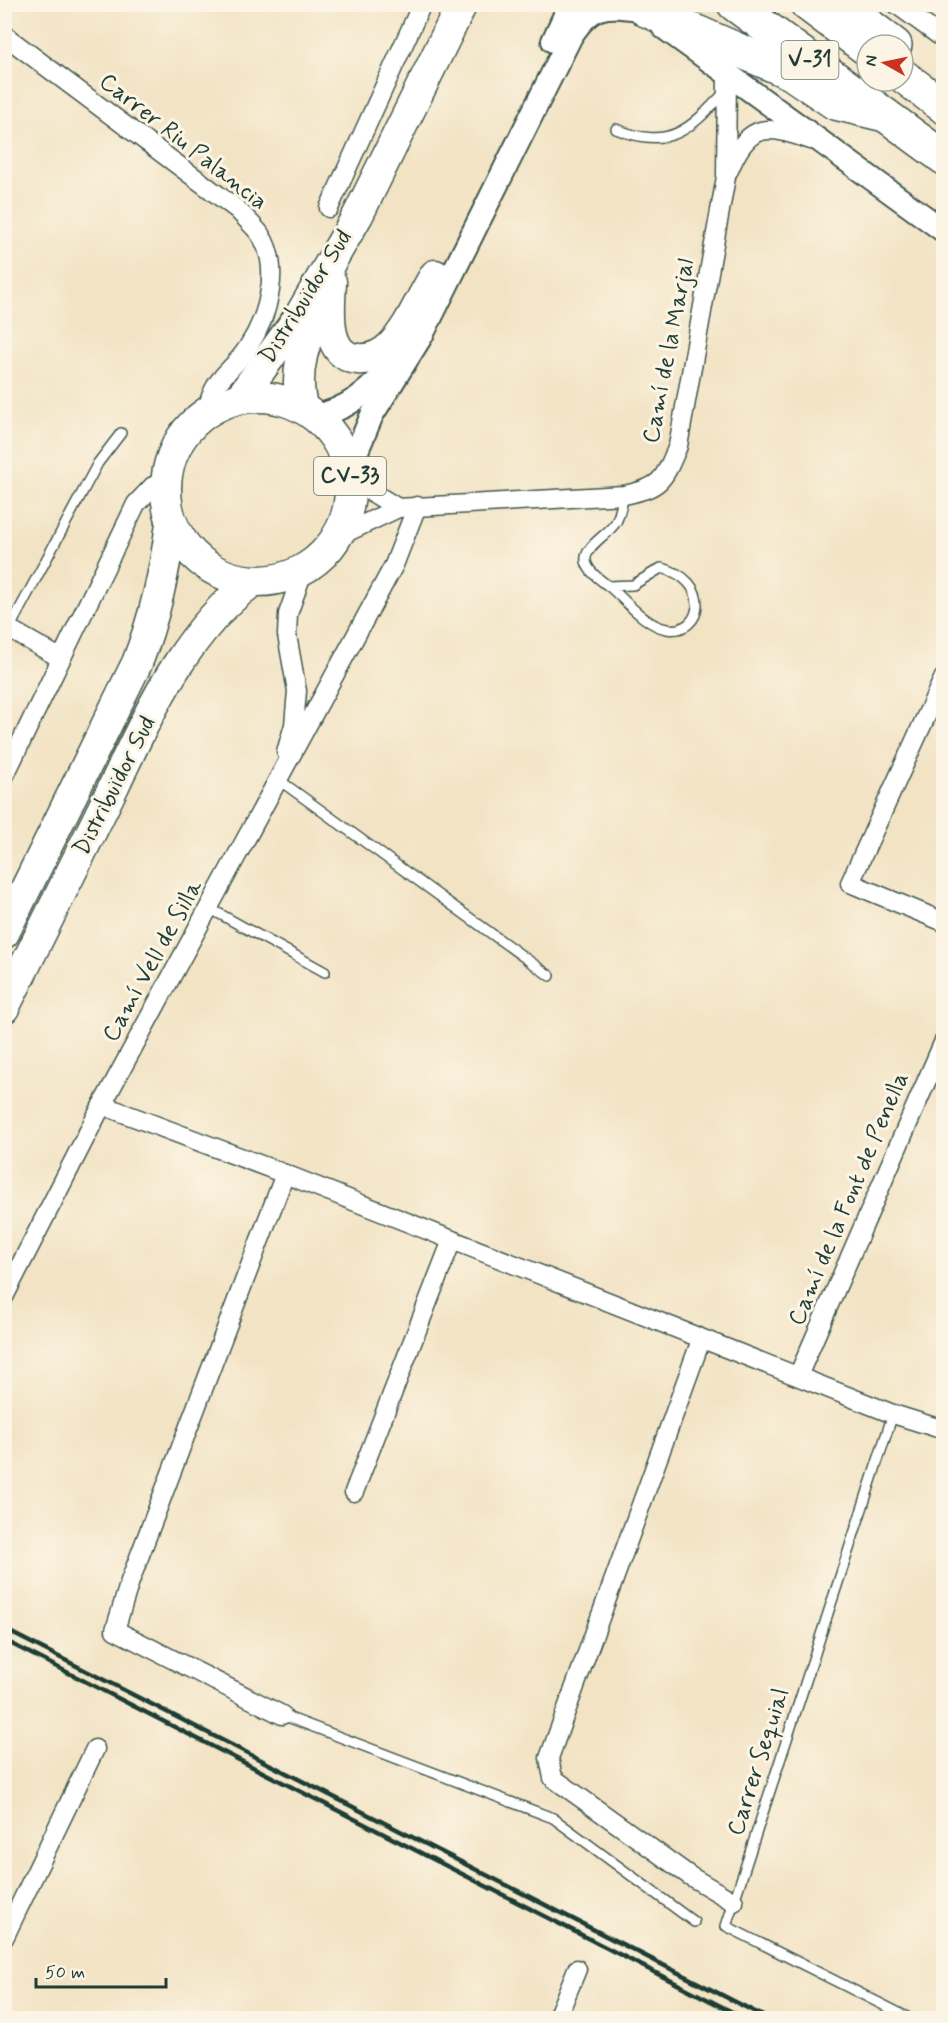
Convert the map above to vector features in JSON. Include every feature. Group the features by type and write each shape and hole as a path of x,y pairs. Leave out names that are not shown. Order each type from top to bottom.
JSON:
{"highway":[{"path":"358,215 462,4"},
{"name":"V-31","path":"734,4 944,158"},
{"name":"V-31","path":"807,4 855,40"},
{"path":"844,4 879,33"},
{"path":"642,7 791,74 835,103 885,115"},
{"path":"915,74 924,92"},
{"name":"Distribuïdor Sud","path":"309,412 297,376 302,354 358,215"},
{"name":"Distribuïdor Sud","path":"240,398 299,317 358,215"},
{"path":"331,282 332,333 335,344 343,354 360,360 371,359 392,346 435,275"},
{"name":"CV-33","path":"272,397 309,412 337,440 350,474 349,508 339,536 323,556 303,571 278,580 252,582 226,577 203,565 184,546 171,523 166,502 166,482 177,446 187,430 207,411 240,398 272,397"},
{"name":"Distribuïdor Sud","path":"4,933 145,644 165,571 171,523"},
{"name":"Distribuïdor Sud","path":"4,1008 159,698 204,629 237,593 252,582"}],"street":[{"path":"329,208 422,4"},
{"path":"309,412 330,413 356,400 388,370 408,340 428,300 435,275 570,4"},
{"path":"896,4 944,39"},
{"name":"CV-33","path":"350,474 372,415 413,352 580,22 589,12 602,7 642,7"},
{"path":"642,7 727,82 835,149 944,231"},
{"name":"Carrer Riu Palancia","path":"4,35 238,210 261,236 270,261 270,297 248,349 219,380 211,393 207,411"},
{"name":"Camí de la Marjal","path":"339,536 398,508 624,495 648,490 664,478 678,446 726,177 727,82"},
{"name":"Camí de la Marjal","path":"726,177 742,145 752,135 764,130 779,129 835,149"},
{"path":"350,474 398,508"},
{"path":"4,777 136,504 153,486 166,482"},
{"name":"Camí Vell de Silla","path":"4,1297 102,1105 394,565 417,506"},
{"path":"279,780 294,725 297,691 287,635 288,614 303,571"},
{"path":"7,628 60,658"},
{"path":"944,677 850,883 944,922"},
{"name":"Camí de la Font de Penella","path":"798,1376 936,1077 944,1041"},
{"path":"102,1105 285,1174 701,1340 893,1414 944,1430"},
{"path":"282,1715 115,1630 130,1581 285,1174"},
{"path":"354,1492 453,1240"},
{"path":"701,1340 549,1758 553,1778 690,1876 734,1902"},
{"path":"4,1938 95,1749"},
{"path":"557,2019 577,1969"}],"lane":[{"path":"615,129 636,137 668,136 686,131 727,82"},
{"path":"7,628 98,463 121,433"},
{"path":"608,586 633,585 661,568 673,570 686,578 695,592 698,607 690,622 679,629 666,629 651,623 608,586 588,566 586,558 589,550 616,521 624,495"},
{"path":"279,780 550,976"},
{"path":"209,908 326,972"},
{"name":"Carrer Sequial","path":"893,1414 726,1926 909,2019"},
{"path":"282,1715 553,1818 694,1922"}],"railway":[{"path":"4,1629 767,2018"},
{"path":"4,1640 744,2018"}]}
